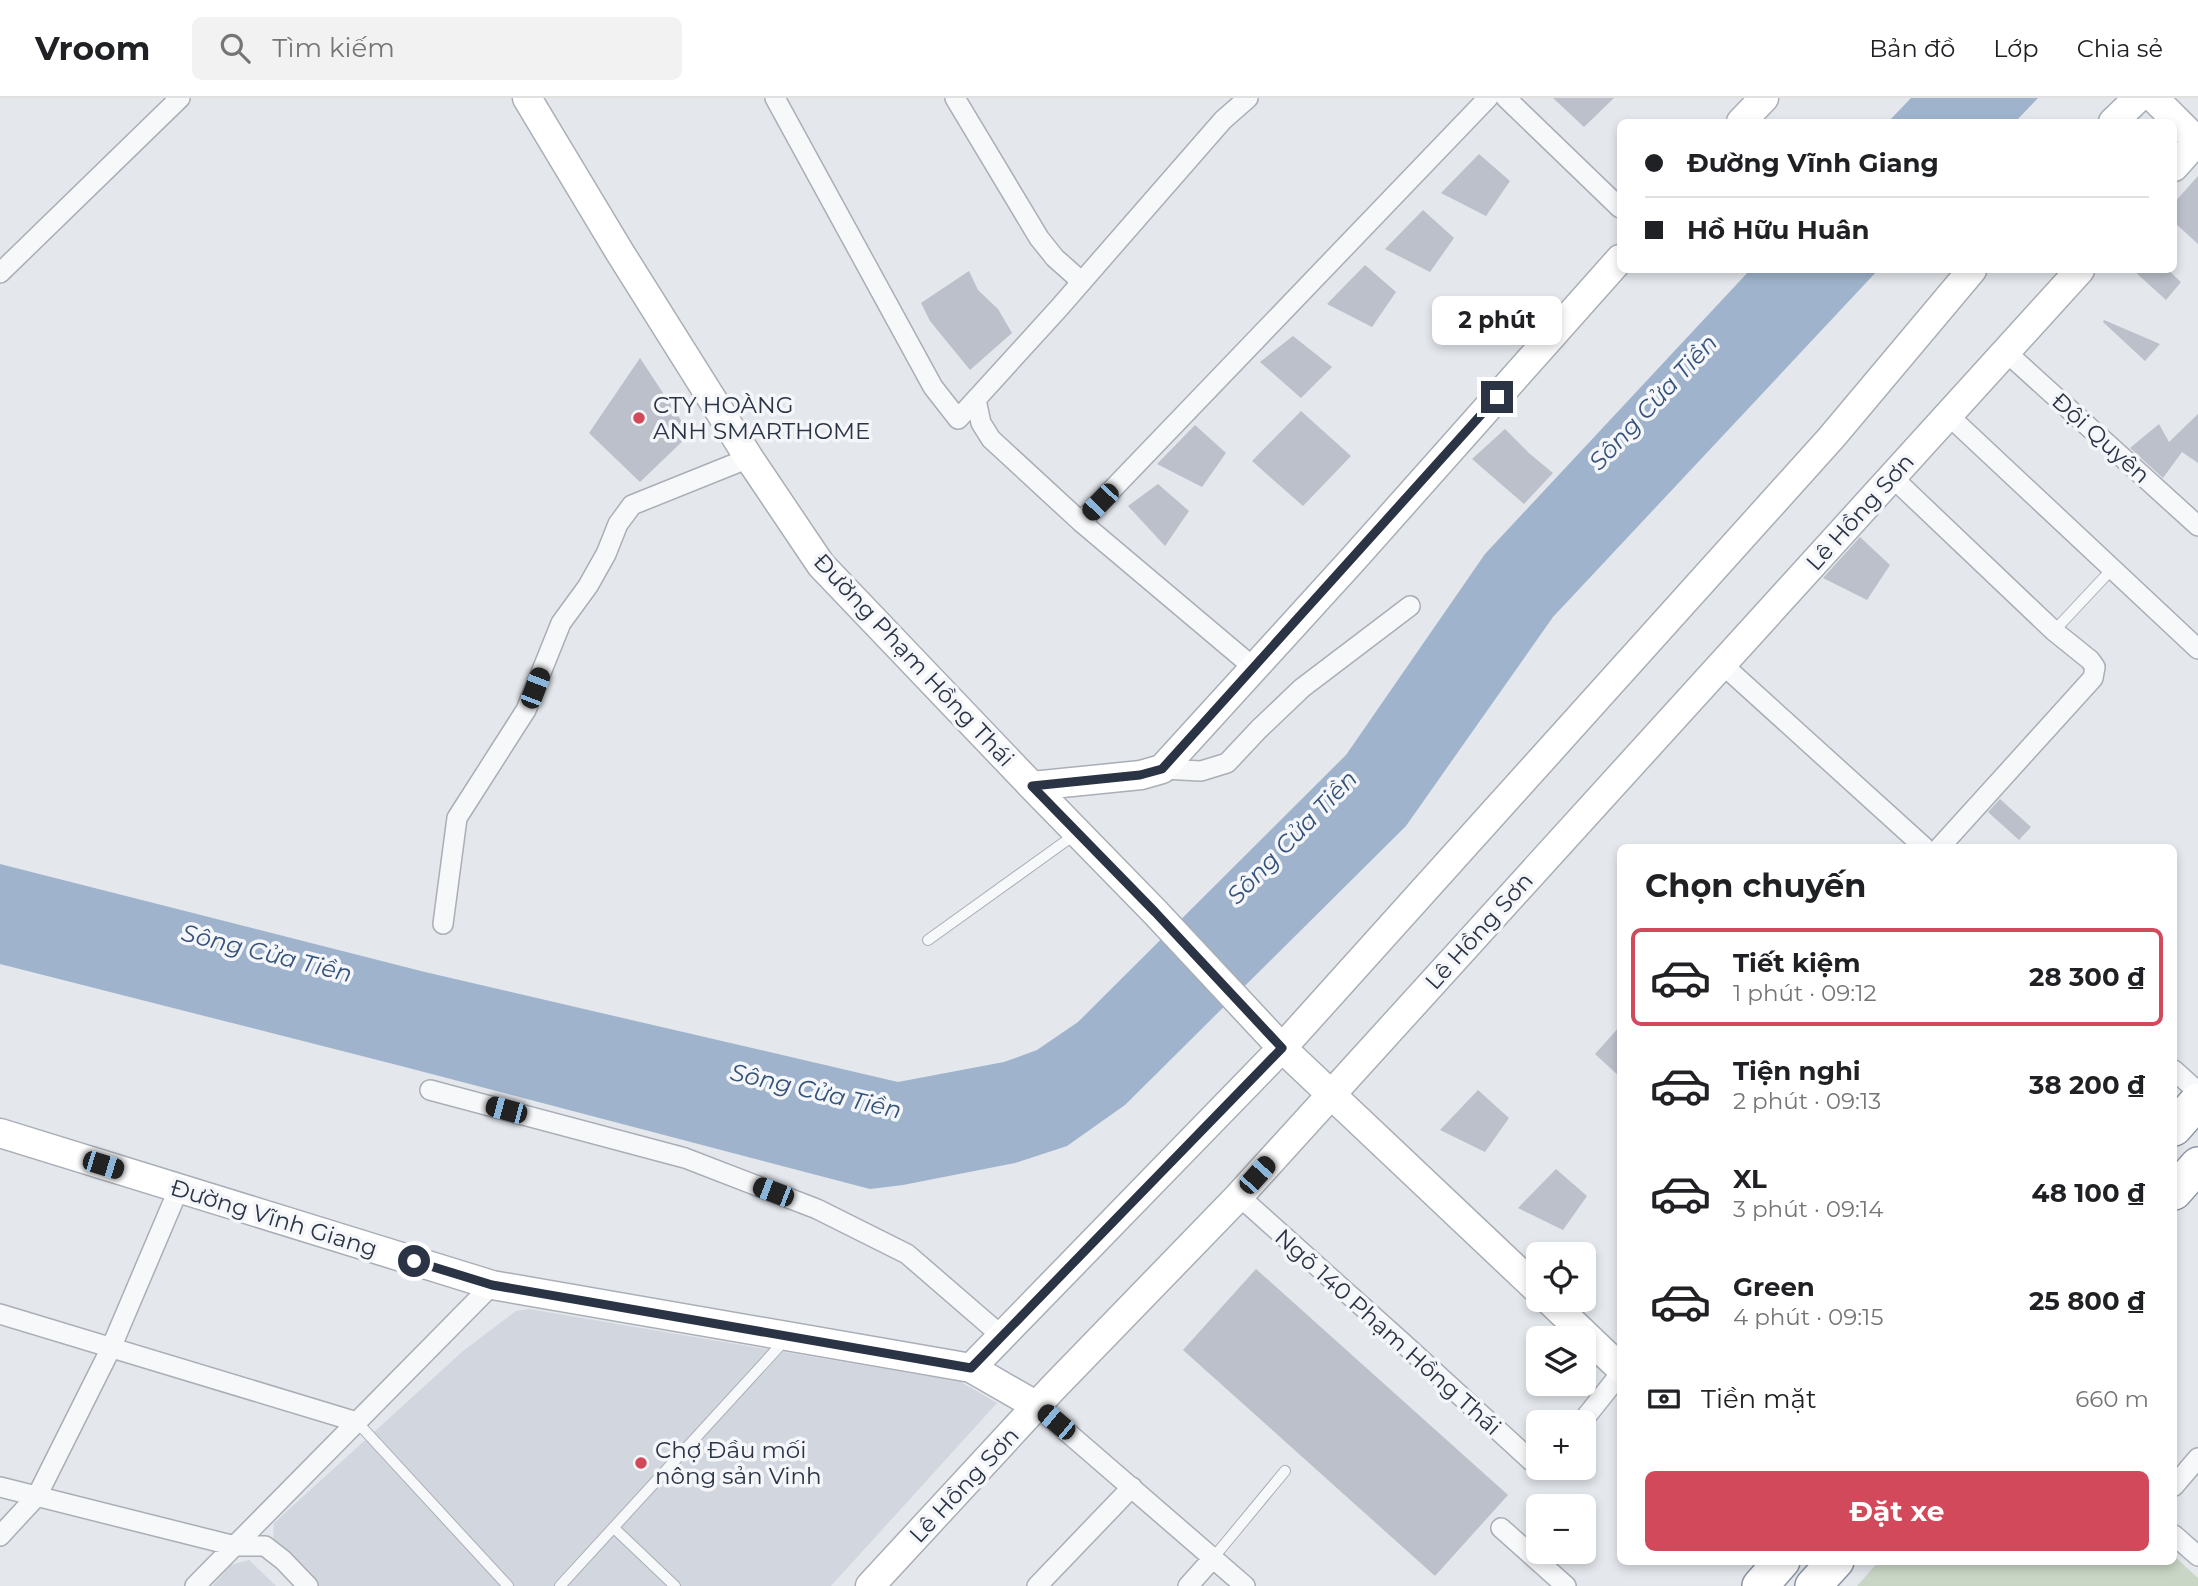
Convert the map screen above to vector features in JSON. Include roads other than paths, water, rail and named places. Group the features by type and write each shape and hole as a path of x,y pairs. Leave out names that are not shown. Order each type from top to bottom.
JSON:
{"highway":[{"path":"2177,1125 2198,1101"},
{"path":"2177,1189 2198,1165"},
{"path":"1760,1586 1778,1565"},
{"path":"1813,1586 1832,1565"}],"street":[{"path":"0,273 180,98"},
{"name":"Đường Phạm Hồng Thái","path":"527,98 749,458 821,565 1282,1048"},
{"path":"775,98 933,387 958,419 1223,120 1248,98"},
{"path":"955,98 1039,238 1055,258 1082,282"},
{"path":"1081,522 1488,98"},
{"path":"1506,98 1617,205"},
{"path":"1744,119 1764,98"},
{"path":"2116,119 2138,98"},
{"path":"2154,98 2175,119"},
{"path":"2177,121 2198,142 2177,164"},
{"path":"1162,769 1617,262"},
{"path":"971,1368 1282,1048 1831,438 1969,273"},
{"name":"Lê Hồng Sơn","path":"870,1586 1037,1406 1239,1196 2077,273"},
{"name":"Đội Quyên","path":"2005,351 2198,526"},
{"path":"976,400 981,423 991,439 1081,522 1253,667"},
{"path":"1947,414 2198,649"},
{"path":"443,924 457,818 526,710 561,623 606,555 618,524 632,505 749,458"},
{"path":"1892,477 2095,667 2093,678 1943,844"},
{"path":"1032,786 1140,775 1162,769 1201,771 1227,763 1303,688 1410,606"},
{"path":"1722,664 1921,844"},
{"path":"1282,1048 1526,1279"},
{"path":"2177,1073 2198,1093"},
{"path":"430,1090 685,1158 817,1209 907,1254 1003,1337"},
{"name":"Đường Vĩnh Giang","path":"0,1133 492,1285 971,1368 1037,1406"},
{"path":"0,1536 37,1496 111,1348 179,1188"},
{"name":"Ngõ 140 Phạm Hồng Thái","path":"1239,1196 1526,1455"},
{"path":"195,1586 492,1285"},
{"path":"1562,1312 1617,1365"},
{"path":"0,1314 357,1422"},
{"path":"1591,1410 1617,1378"},
{"path":"1037,1406 1245,1586"},
{"path":"2177,1482 2198,1458"},
{"path":"0,1487 235,1546 265,1546 308,1586"},
{"path":"1037,1586 1132,1487"},
{"path":"1501,1528 1566,1586"},
{"path":"2177,1538 2198,1556"},
{"path":"1188,1586 1214,1557"}],"lane":[{"path":"2054,631 2112,569"},
{"path":"928,940 1077,832"},
{"path":"559,1586 787,1338"},
{"path":"357,1422 508,1586"},
{"path":"1214,1557 1285,1471"},
{"path":"614,1528 675,1586"}],"water":[{"path":"1911,98 2038,98 2018,119 1891,119"},
{"name":"Sông Cửa Tiền","path":"1747,273 1875,273 1553,617 1406,826 1125,1105 1067,1146 1015,1163 870,1189 0,964 0,864 425,972 898,1082 1004,1062 1037,1050 1078,1022 1346,755 1485,554"}],"place":[{"name":"CTY HOÀNG ANH SMARTHOME","path":"639,418"},
{"name":"Chợ Đầu mối nông sản Vinh","path":"641,1463"}]}
